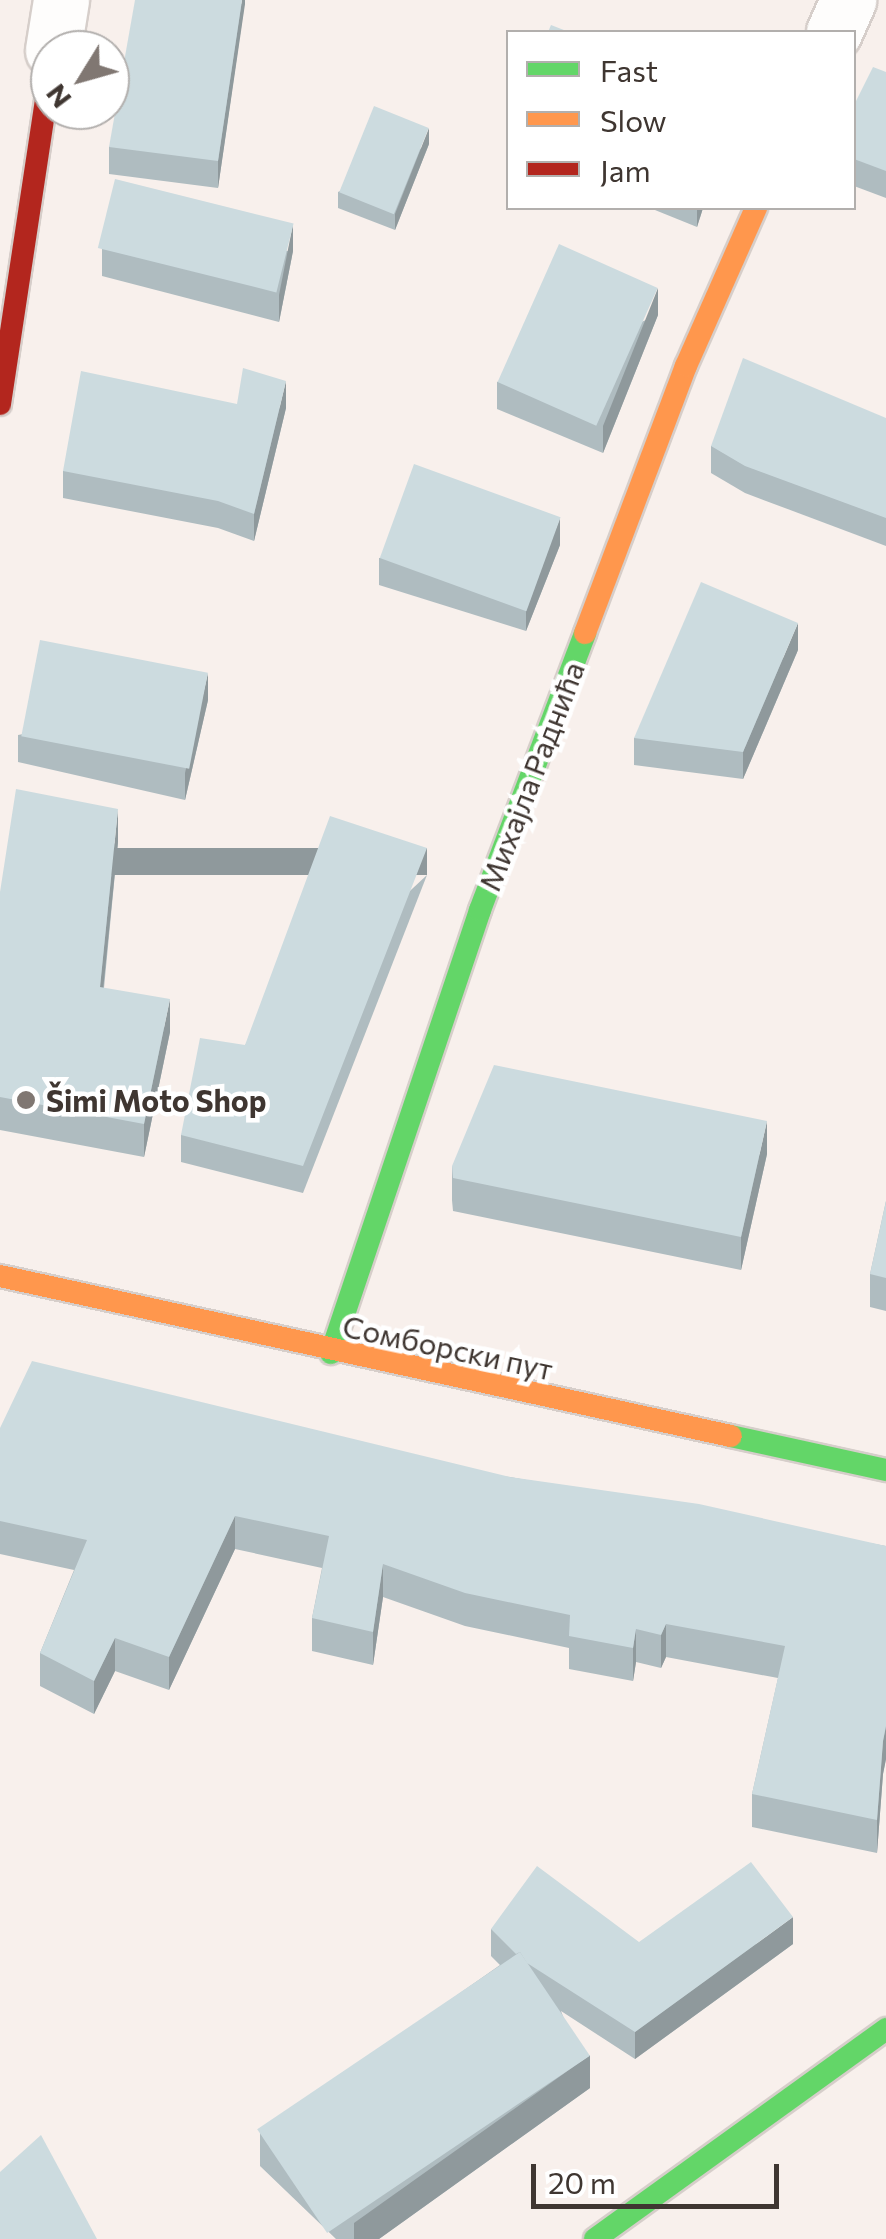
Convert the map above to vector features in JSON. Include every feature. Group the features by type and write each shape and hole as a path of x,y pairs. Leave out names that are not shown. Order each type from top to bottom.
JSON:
{"street":[{"path":"56,30 61,0"},
{"path":"835,30 848,0"},
{"path":"0,404 41,130"},
{"name":"Михајла Раднића","path":"330,1353 480,910 686,366 755,210"},
{"name":"Сомборски пут","path":"0,1276 330,1353 886,1470"},
{"path":"595,2239 886,2029"}],"building":[{"path":"135,0 242,0 218,161 109,147 112,130 130,130 130,30"},
{"path":"873,67 886,72 886,171 856,160 856,101"},
{"path":"374,106 429,128 394,214 339,192"},
{"path":"115,179 294,224 276,292 98,248"},
{"path":"559,244 658,288 596,426 498,382"},
{"path":"743,358 886,418 886,518 745,466 711,446"},
{"path":"243,368 286,381 254,514 218,501 63,471 81,371 237,404"},
{"path":"414,464 561,517 526,611 380,558"},
{"path":"701,582 798,623 743,752 634,738"},
{"path":"40,640 208,673 189,769 21,736"},
{"path":"16,789 118,809 100,987 170,999 144,1124 0,1097 0,892"},
{"path":"330,816 427,848 303,1166 181,1135 200,1038 245,1045"},
{"path":"494,1065 767,1121 741,1237 453,1178 452,1166"},
{"path":"886,1201 886,1278 870,1274"},
{"path":"32,1361 510,1477 699,1504 886,1546 886,1726 877,1820 752,1794 785,1646 666,1624 661,1635 636,1629 633,1648 569,1636 570,1615 465,1593 383,1564 373,1632 312,1618 329,1536 235,1516 169,1657 115,1638 94,1681 40,1653 87,1540 0,1521 0,1428"},
{"path":"751,1862 793,1917 635,2032 527,1963 520,1952 516,1954 491,1929 537,1866 639,1942"},
{"path":"520,1952 590,2056 327,2233 257,2129"},
{"path":"41,2135 97,2239 0,2239 0,2172"}],"traffic: fast":[{"path":"331,1353 480,910 585,633"},
{"path":"731,1436 886,1470"},
{"path":"595,2239 886,2029"}],"traffic: slow":[{"path":"585,633 686,366 755,210"},
{"path":"0,1276 731,1436"}],"traffic: jam":[{"path":"0,404 41,130"}],"place":[{"name":"Šimi Moto Shop","path":"26,1100"}]}
